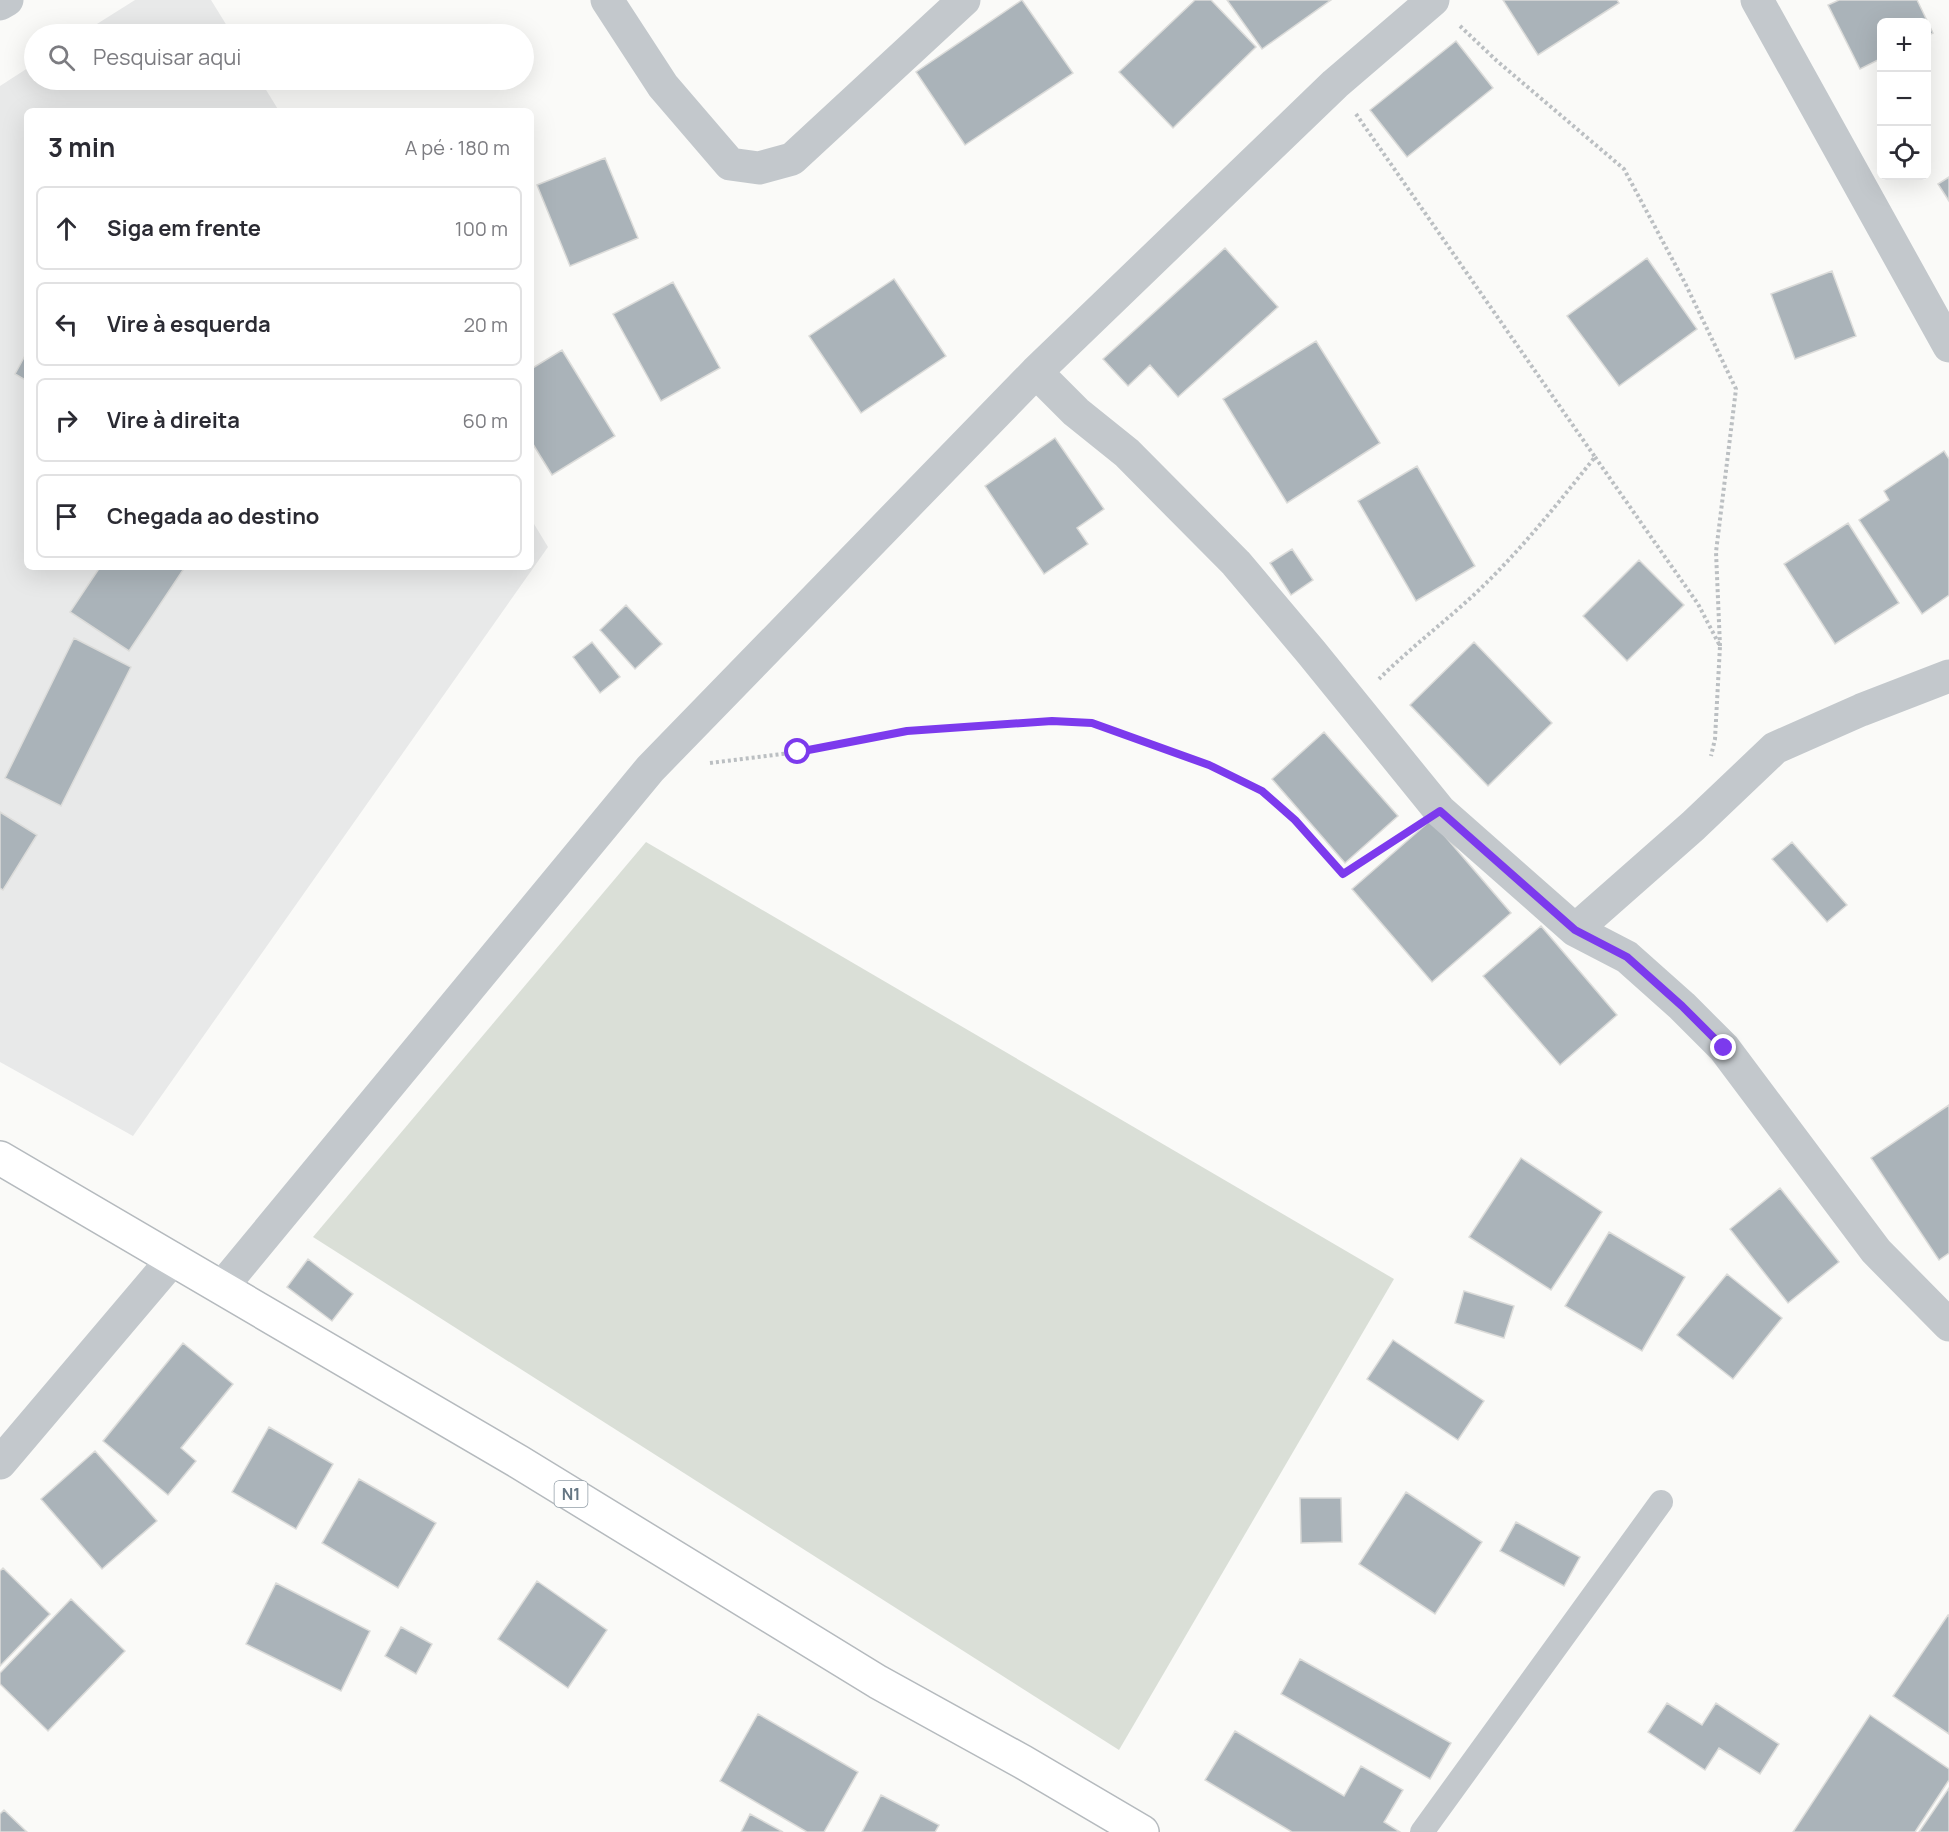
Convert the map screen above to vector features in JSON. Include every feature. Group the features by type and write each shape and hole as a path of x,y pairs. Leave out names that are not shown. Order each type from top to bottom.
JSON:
{"main road":[{"name":"N1","path":"0,1158 519,1462 878,1682 1023,1762 1142,1832"}],"street":[{"path":"0,4 7,0"},
{"path":"607,0 663,86 730,164 759,168 792,159 964,0"},
{"path":"222,1287 650,769 1036,372 1335,84 1433,0"},
{"path":"1757,0 1949,346"},
{"path":"1036,372 1076,412 1127,453 1236,563 1440,811 1575,930 1627,957 1682,1006 1724,1048 1876,1251 1949,1325"},
{"path":"1575,930 1693,826 1776,748 1861,710 1949,676"},
{"path":"0,1463 172,1258"}],"lane":[{"path":"1422,1832 1661,1502"}],"path":[{"path":"1457,23 1497,61 1624,169 1685,283 1736,389 1716,552 1720,646 1715,739 1709,761"},
{"path":"1335,84 1698,603 1720,646"},
{"path":"1353,705 1411,648 1466,602 1549,514 1595,456"},
{"path":"650,769 695,766 798,752 907,731 1052,721 1092,723 1209,765 1262,791 1295,820 1343,874 1440,811"}],"shaded area":[{"path":"135,0 211,0 226,24 97,24"},
{"path":"24,70 24,90 266,90 277,108 24,108 24,570 532,570 133,1136 0,1062 0,86"},
{"path":"534,524 548,547 534,567"},
{"path":"646,842 1394,1279 1119,1750 313,1237"}],"building":[{"path":"1022,0 1073,73 965,145 916,72"},
{"path":"1195,0 1211,0 1256,47 1173,128 1119,72"},
{"path":"1227,0 1331,0 1262,49"},
{"path":"1503,0 1617,0 1619,3 1538,55"},
{"path":"1839,0 1917,0 1926,18 1877,18 1877,60 1860,69 1828,5"},
{"path":"1456,41 1493,88 1407,157 1370,110"},
{"path":"605,158 638,238 570,266 537,185"},
{"path":"1949,177 1949,201 1938,184"},
{"path":"1225,248 1278,307 1178,397 1150,365 1128,386 1103,359"},
{"path":"1647,258 1697,329 1619,386 1567,316"},
{"path":"1832,271 1856,336 1795,359 1771,294"},
{"path":"894,279 946,356 861,413 809,336"},
{"path":"673,282 720,368 661,401 613,314"},
{"path":"1316,341 1380,443 1287,503 1223,399"},
{"path":"562,350 615,436 552,475 534,446 534,367"},
{"path":"24,358 24,379 15,374"},
{"path":"1055,438 1104,509 1077,528 1088,544 1044,574 985,486"},
{"path":"1944,451 1949,459 1949,595 1922,614 1859,520 1889,500 1884,491"},
{"path":"1417,466 1475,566 1416,601 1358,501"},
{"path":"1848,523 1899,603 1835,644 1784,564"},
{"path":"1292,549 1313,580 1291,595 1270,563"},
{"path":"1639,560 1684,605 1627,661 1583,616"},
{"path":"98,570 183,570 129,651 70,612"},
{"path":"626,605 662,644 635,669 600,630"},
{"path":"74,638 131,667 61,806 5,778"},
{"path":"592,642 620,677 600,693 573,657"},
{"path":"1474,642 1552,723 1488,786 1410,705"},
{"path":"1324,732 1398,816 1345,863 1272,779"},
{"path":"0,812 37,835 3,890 0,888"},
{"path":"1431,820 1511,913 1432,982 1352,889"},
{"path":"1792,842 1847,905 1827,922 1772,859"},
{"path":"1541,926 1617,1015 1560,1065 1483,976"},
{"path":"1949,1105 1949,1253 1939,1260 1871,1158"},
{"path":"1521,1158 1602,1212 1551,1290 1469,1237"},
{"path":"1780,1188 1839,1262 1788,1303 1730,1229"},
{"path":"1609,1232 1685,1277 1642,1351 1565,1306"},
{"path":"308,1259 353,1294 332,1321 287,1287"},
{"path":"1727,1274 1782,1318 1733,1379 1677,1335"},
{"path":"1464,1291 1514,1306 1504,1338 1455,1323"},
{"path":"1393,1340 1484,1401 1458,1440 1367,1379"},
{"path":"183,1343 233,1384 181,1448 196,1461 168,1495 103,1441"},
{"path":"269,1427 333,1464 296,1529 232,1492"},
{"path":"95,1451 157,1521 102,1569 41,1499"},
{"path":"359,1479 436,1523 398,1588 322,1543"},
{"path":"1406,1492 1482,1542 1435,1614 1359,1564"},
{"path":"1300,1498 1341,1498 1342,1542 1301,1543"},
{"path":"1516,1522 1580,1557 1564,1586 1500,1551"},
{"path":"3,1568 50,1614 0,1666 0,1571"},
{"path":"537,1581 607,1630 568,1688 498,1639"},
{"path":"276,1583 370,1631 341,1691 246,1644"},
{"path":"71,1599 125,1651 48,1731 0,1684 0,1673"},
{"path":"1949,1615 1949,1734 1893,1696"},
{"path":"401,1627 432,1644 416,1674 385,1656"},
{"path":"1300,1659 1451,1743 1430,1779 1281,1694"},
{"path":"1667,1703 1702,1725 1716,1703 1779,1744 1760,1774 1719,1748 1705,1770 1648,1732"},
{"path":"758,1714 858,1772 824,1832 807,1832 720,1781"},
{"path":"1870,1715 1949,1769 1949,1780 1915,1832 1793,1832"},
{"path":"1235,1731 1344,1796 1361,1766 1403,1790 1384,1822 1400,1832 1292,1832 1205,1780"},
{"path":"1949,1788 1949,1832 1919,1832"},
{"path":"881,1795 939,1825 935,1832 862,1832"},
{"path":"4,1810 27,1832 0,1832 0,1814"},
{"path":"750,1814 783,1832 741,1832"}],"route":[{"path":"798,752 907,731 1052,721 1092,723 1209,765 1262,791 1295,820 1343,874 1440,811 1575,930 1627,957 1682,1006 1724,1048"}]}
